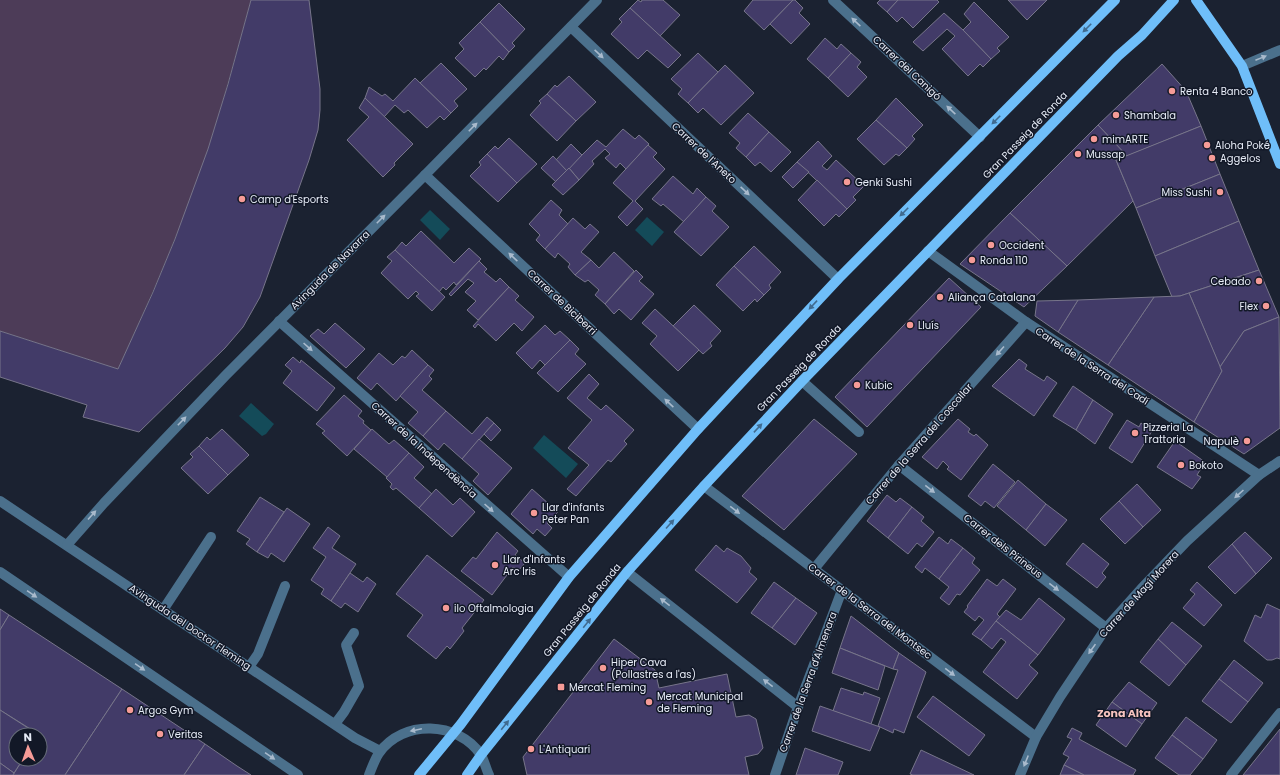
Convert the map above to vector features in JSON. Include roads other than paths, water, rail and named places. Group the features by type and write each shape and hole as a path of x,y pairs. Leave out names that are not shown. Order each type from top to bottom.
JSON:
{"main road":[{"path":"419,775 454,733 569,577 698,429 838,279 1115,0"},
{"name":"Gran Passeig de Ronda","path":"467,775 481,755 627,572 704,486 802,381 1118,56 1142,35 1174,0"},
{"path":"1196,0 1242,66 1280,164"}],"street":[{"name":"Avinguda de Navarra","path":"67,545 141,464 226,375 597,0"},
{"name":"Carrer del Canigó","path":"833,0 980,137"},
{"name":"Carrer de l'Aneto","path":"570,28 838,279"},
{"path":"1242,66 1280,50"},
{"name":"Carrer de Biciberri","path":"425,175 698,429"},
{"name":"Carrer de la Serra del Cadí","path":"928,251 1026,322 1259,475"},
{"name":"Carrer de la Independència","path":"279,321 569,577"},
{"name":"Carrer de la Serra del Coscollar","path":"814,569 899,465 1026,322"},
{"path":"802,381 859,432"},
{"name":"Carrer de Magí Morera","path":"1020,775 1036,737 1060,697 1106,628 1187,541 1259,475 1280,461"},
{"name":"Carrer dels Pirineus","path":"899,465 1106,628"},
{"name":"Carrer de la Serra del Montsec","path":"704,486 1036,737"},
{"name":"Avinguda del Doctor Fleming","path":"0,501 355,738 380,751"},
{"path":"163,610 211,537"},
{"path":"0,572 298,775"},
{"path":"627,572 798,707"},
{"path":"249,667 258,654 284,586"},
{"name":"Carrer de la Serra d'Almenara","path":"775,775 798,707 842,590"},
{"path":"335,724 344,712 359,686 346,645 354,633"},
{"path":"1231,775 1280,713"},
{"path":"369,775 380,751 390,742 400,735 414,730 433,728 454,733 466,740 481,755 489,775"}],"water":[{"path":"430,210 450,229 440,240 420,220"},
{"path":"647,217 664,232 652,246 635,230"},
{"path":"251,403 274,424 266,434 262,436 239,416"},
{"path":"544,435 578,464 566,478 533,448"}],"place":[{"name":"Renta 4 Banco","path":"1172,91"},
{"name":"Shambala","path":"1116,115"},
{"name":"mimARTE","path":"1094,139"},
{"name":"Aloha Poké","path":"1207,145"},
{"name":"Mussap","path":"1078,154"},
{"name":"Aggelos","path":"1212,158"},
{"name":"Genki Sushi","path":"847,182"},
{"name":"Miss Sushi","path":"1220,192"},
{"name":"Camp d'Esports","path":"242,199"},
{"name":"Occident","path":"991,245"},
{"name":"Ronda 110","path":"972,260"},
{"name":"Cebado","path":"1259,281"},
{"name":"Aliança Catalana","path":"940,297"},
{"name":"Flex","path":"1266,306"},
{"name":"Lluís","path":"910,325"},
{"name":"Kubic","path":"857,385"},
{"name":"Pizzeria La Trattoria","path":"1135,433"},
{"name":"Napulè","path":"1247,441"},
{"name":"Bokoto","path":"1181,465"},
{"name":"Llar d'infants Peter Pan","path":"534,513"},
{"name":"Llar d'Infants Arc Iris","path":"495,565"},
{"name":"ilo Oftalmologia","path":"446,608"},
{"name":"Hiper Cava (Pollastres a l'as)","path":"603,668"},
{"name":"Mercat Fleming","path":"561,687"},
{"name":"Mercat Municipal de Fleming","path":"649,702"},
{"name":"Argos Gym","path":"130,710"},
{"name":"Veritas","path":"160,734"},
{"name":"L'Antiquari","path":"531,749"}],"district":[{"name":"Zona Alta","path":"1124,713"}]}
